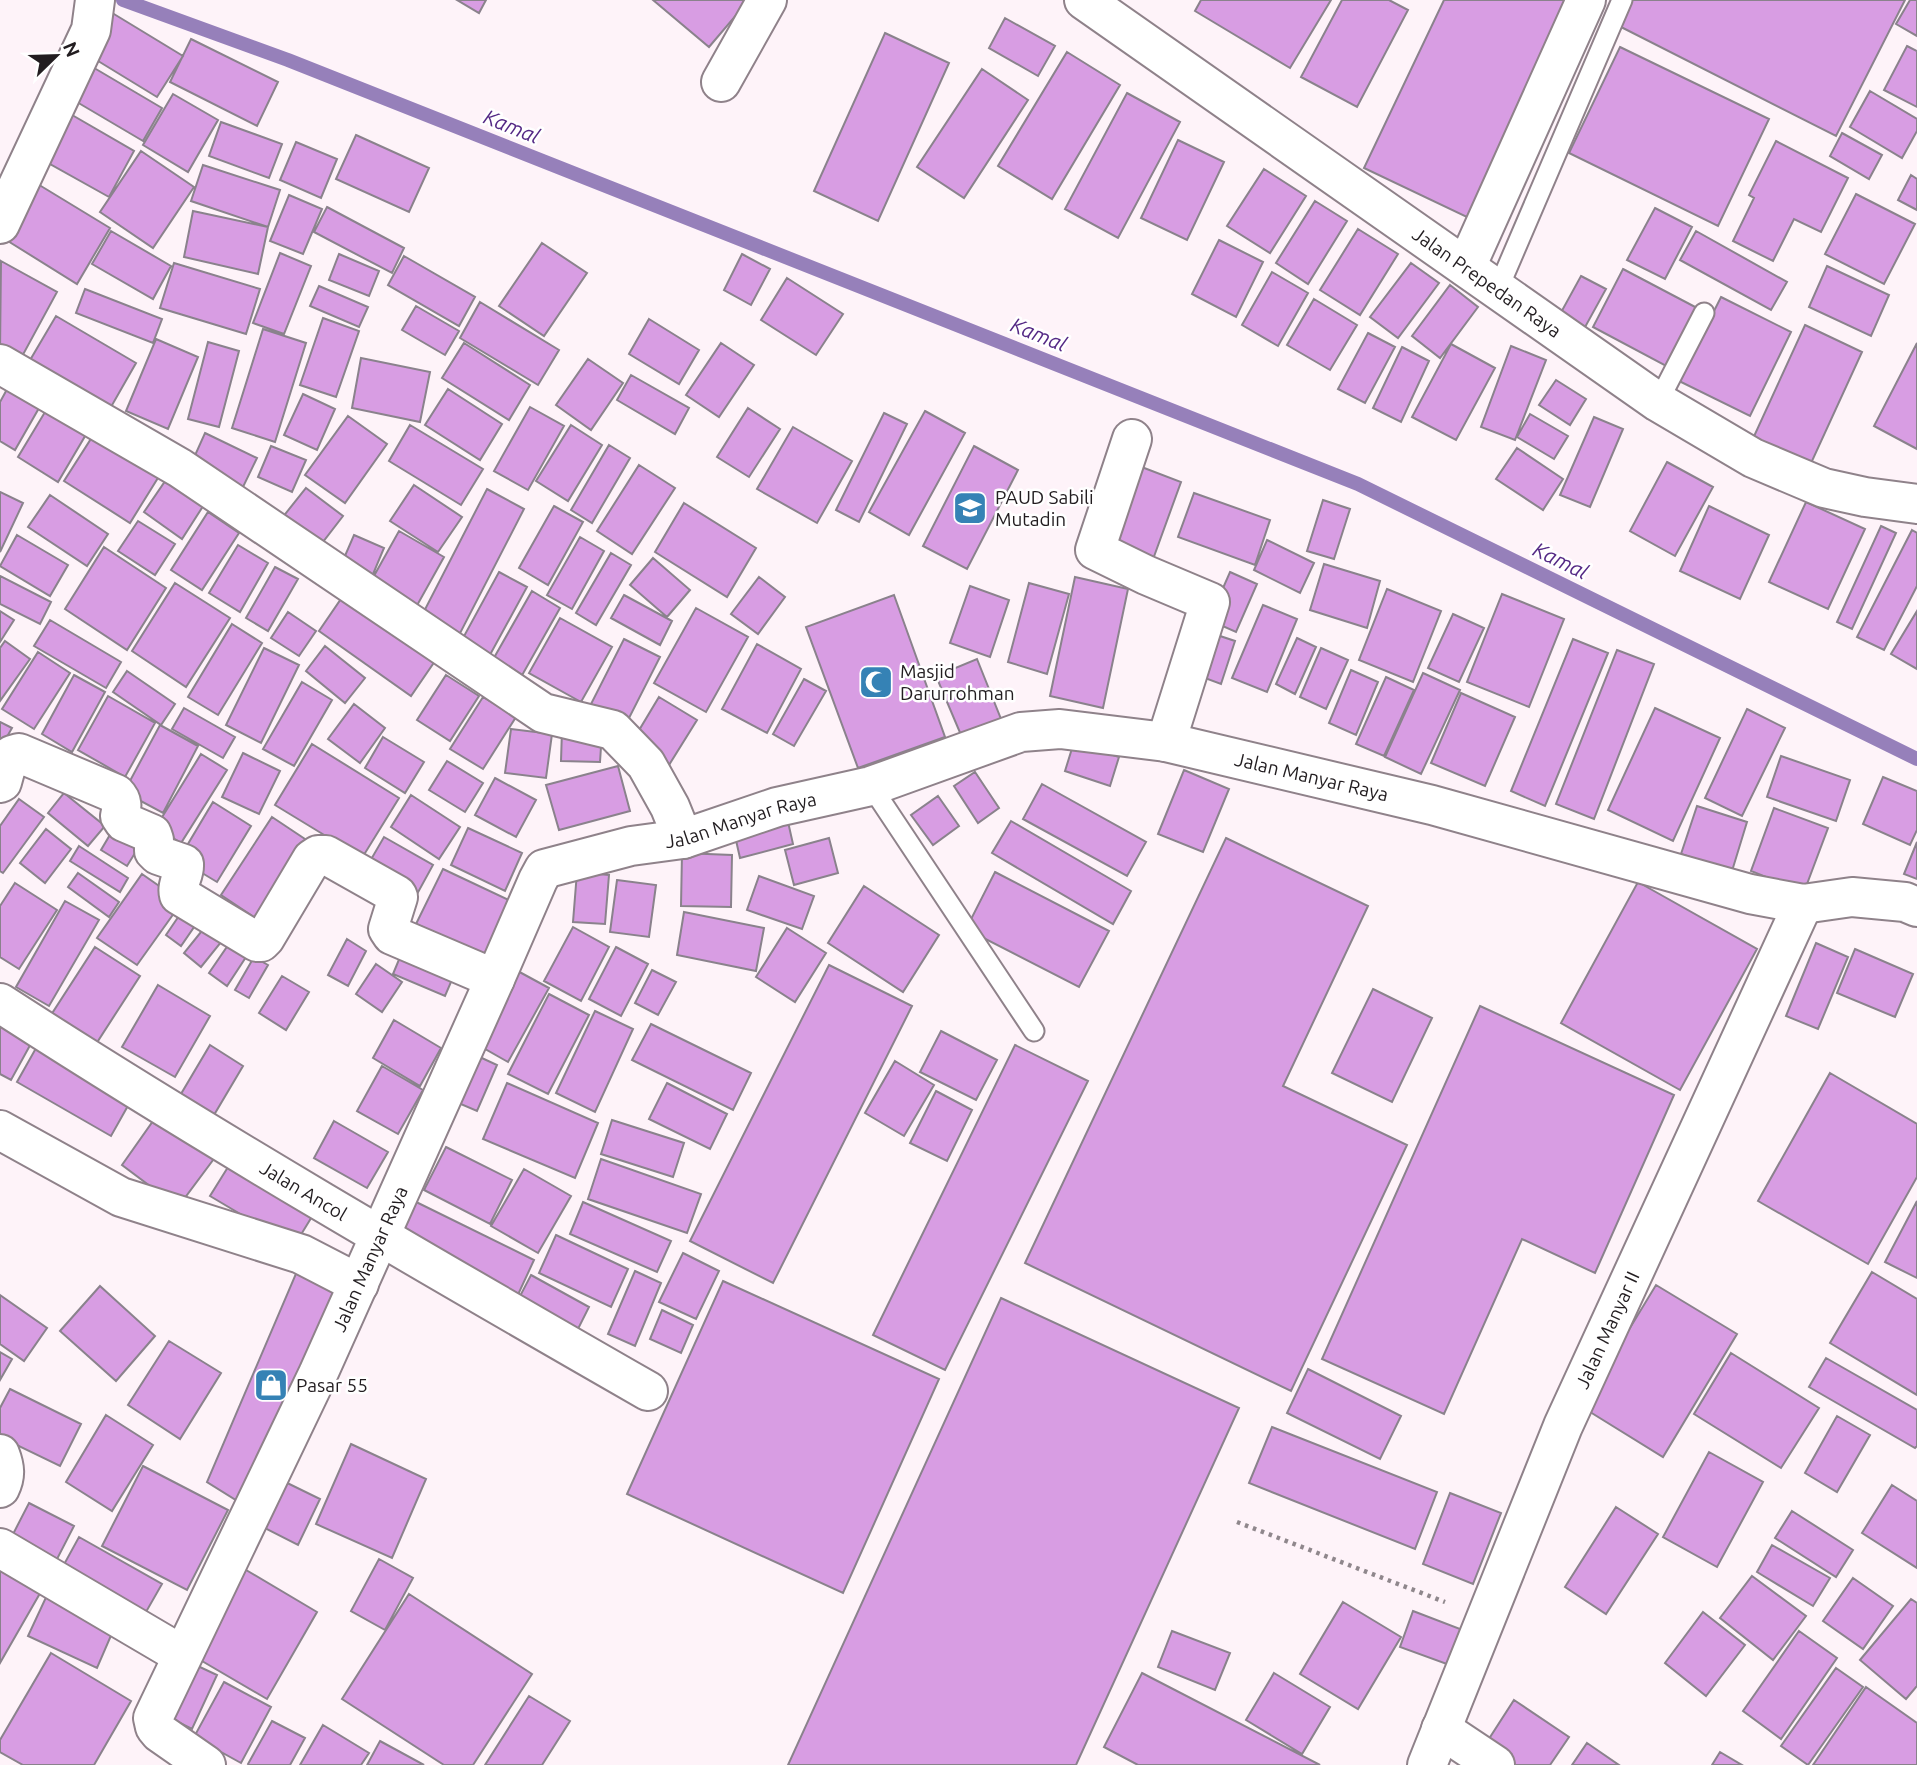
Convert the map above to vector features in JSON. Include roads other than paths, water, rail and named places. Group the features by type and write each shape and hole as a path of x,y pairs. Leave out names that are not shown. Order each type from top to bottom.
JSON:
{"street":[{"path":"721,82 767,0"},
{"name":"Jalan Prepedan Raya","path":"1084,0 1658,402 1753,458 1824,488 1865,498 1917,505"},
{"path":"1466,267 1586,0"},
{"path":"0,224 93,15"},
{"path":"0,364 180,468 543,713 612,730 646,764 670,807 683,839"},
{"path":"1132,439 1095,550 1210,602 1166,742"},
{"name":"Jalan Manyar Raya","path":"206,1765 165,1753 153,1718 313,1387 544,869 631,846 683,839 777,807 870,786 1021,732 1060,729 1166,742 1432,805 1750,894 1803,904 1852,897 1905,902 1917,907"},
{"path":"0,783 8,760 12,755 19,754 116,794 123,806 120,816 124,822 152,834 154,851 158,855 184,864 184,872 177,889 179,895 257,942 265,938 312,859 318,855 326,855 397,895 388,929 392,935 495,979"},
{"name":"Jalan Manyar II","path":"1427,1765 1563,1426 1803,904"},
{"name":"Jalan Ancol","path":"0,1003 107,1073 380,1237 648,1391"},
{"path":"0,1129 121,1197 301,1254 359,1284"},
{"path":"0,1454 5,1468 0,1489"},
{"path":"0,1548 183,1655"},
{"path":"1441,1728 1495,1765"}],"lane":[{"path":"1498,289 1622,0"},
{"path":"1658,402 1703,313"},
{"path":"870,786 1034,1031"}],"waterway":[{"name":"Kamal","path":"123,0 288,60 1358,484 1917,759"}],"place":[{"name":"PAUD Sabili Mutadin","path":"970,508"},
{"name":"Masjid Darurrohman","path":"876,682"},
{"name":"Pasar 55","path":"271,1385"}]}
